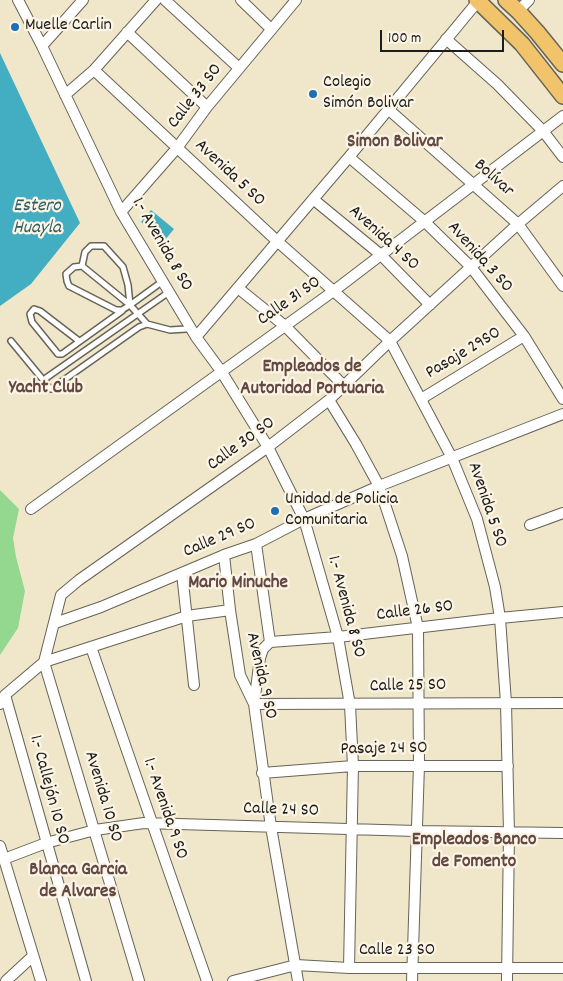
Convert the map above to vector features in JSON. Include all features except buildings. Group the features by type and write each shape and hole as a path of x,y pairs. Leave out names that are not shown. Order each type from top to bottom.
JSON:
{"main road":[{"path":"478,0 522,44 563,96"},
{"path":"506,0 518,11 563,64"}],"street":[{"name":"1.- Avenida 8 SO","path":"18,0 121,212 196,337 221,371 268,446 304,519 338,637 350,705 353,766 350,968"},
{"path":"42,46 82,0"},
{"path":"65,95 94,70 156,0"},
{"path":"166,0 239,68"},
{"path":"241,0 271,29"},
{"name":"Calle 33 SO","path":"121,212 177,148 207,107 296,0"},
{"path":"196,337 350,157 388,108 478,0"},
{"path":"518,11 529,0"},
{"path":"126,32 207,107"},
{"path":"446,40 497,84 543,132 563,157"},
{"name":"Avenida 5 SO","path":"94,70 277,241 335,290 390,341 452,458 477,519 495,587 500,618 508,766 509,833 506,981"},
{"name":"Bolívar","path":"388,108 518,224 563,286"},
{"name":"Calle 31 SO","path":"31,509 335,290 563,116"},
{"name":"Avenida 3 SO","path":"350,157 424,222 471,267 524,336 563,399"},
{"name":"Calle 30 SO","path":"55,623 61,595 329,400 390,341 518,224 563,186"},
{"name":"Avenida 4 SO","path":"313,199 381,255 430,305"},
{"path":"238,288 285,326 344,386"},
{"name":"Pasaje 29SO","path":"421,399 524,336"},
{"path":"329,400 379,486 402,556 418,628 419,765 412,981"},
{"name":"Calle 29 SO","path":"55,623 100,607 224,555 256,544 304,519 379,486 563,414"},
{"path":"530,525 563,513"},
{"path":"254,704 260,658 270,642 256,544"},
{"name":"Avenida 9 SO","path":"224,555 240,675 254,704 270,827 298,981"},
{"path":"182,573 194,685"},
{"path":"3,699 44,662 187,616 230,610"},
{"name":"Calle 26 SO","path":"270,642 338,637 563,612"},
{"path":"44,662 55,623"},
{"name":"1.- Avenida 9 SO","path":"91,647 207,981"},
{"name":"Avenida 10 SO","path":"44,662 139,981"},
{"name":"1.- Callejón 10 SO","path":"3,699 86,981"},
{"name":"Calle 25 SO","path":"254,704 563,703"},
{"name":"Pasaje 24 SO","path":"262,773 353,766 508,766"},
{"name":"Calle 24 SO","path":"4,859 46,843 95,830 144,823 416,831 563,833"},
{"path":"0,846 41,981"},
{"path":"6,981 33,956"},
{"name":"Calle 23 SO","path":"233,981 296,965 350,968 563,968"}],"lane":[{"path":"82,266 84,252 91,246 104,246 123,267 128,285 130,305"},
{"path":"122,310 109,308 69,286 66,281 66,274 74,267 82,266 130,305 147,324 170,330 190,327"},
{"path":"79,341 40,310 34,309 30,314 32,322 58,354 66,352 163,282"},
{"path":"44,382 46,378 170,292"},
{"path":"11,341 47,388 50,389 139,327 147,324"}],"green space":[{"path":"0,490 19,509 13,538 25,591 18,628 0,655"}],"water":[{"name":"Estero Huayla","path":"0,53 80,223 31,284 0,306"},
{"path":"151,210 174,229 164,241 141,222"}],"place":[{"name":"Muelle Carlin","path":"15,27"},
{"name":"Colegio Simón Bolivar","path":"313,94"},
{"name":"Unidad de Policia Comunitaria","path":"275,511"}],"district":[{"name":"Simon Bolivar","path":"395,143"},
{"name":"Empleados de Autoridad Portuaria","path":"312,379"},
{"name":"Yacht Club","path":"46,389"},
{"name":"Mario Minuche","path":"238,584"},
{"name":"Empleados Banco de Fomento","path":"474,852"},
{"name":"Blanca Garcia de Alvares","path":"78,882"}]}
